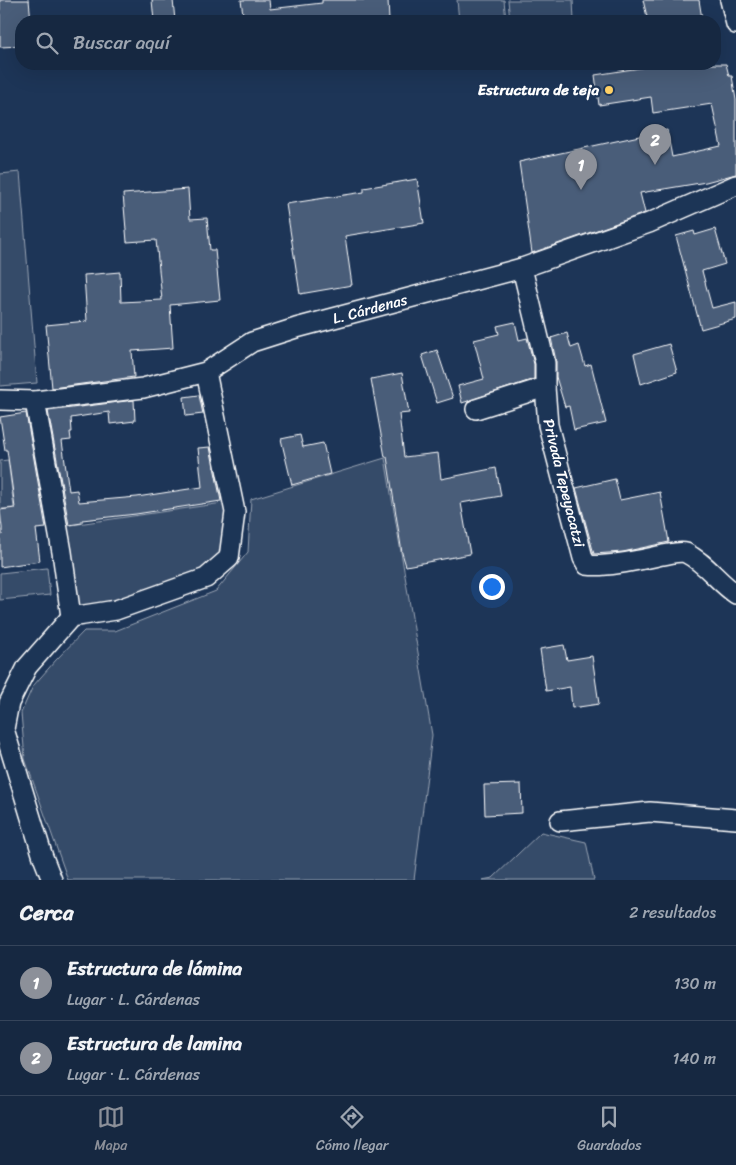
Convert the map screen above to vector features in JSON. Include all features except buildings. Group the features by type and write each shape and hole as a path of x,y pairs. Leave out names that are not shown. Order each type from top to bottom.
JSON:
{"street":[{"path":"730,0 736,24"},
{"name":"L. Cárdenas","path":"0,400 34,401 143,388 206,372 252,342 296,328 522,268 649,223 736,185"},
{"name":"Privada Tepeyacatzi","path":"522,268 545,362 548,425 583,558 587,564 593,566 683,552 702,563 723,585 736,594"},
{"path":"52,880 43,857 4,729 9,703 27,668 71,617 116,610 206,578 229,558 235,512 206,372"},
{"path":"476,409 545,387"},
{"path":"34,401 62,552 71,617"},
{"path":"560,822 650,812 736,819"}],"shaded area":[{"path":"457,0 504,0 505,15 458,15"},
{"path":"508,0 573,0 574,15 509,15"},
{"path":"20,172 37,383 0,386 0,174"},
{"path":"385,458 432,735 414,880 68,880 25,759 21,713 33,686 84,631 115,631 216,591 248,552 251,499"},
{"path":"8,460 14,508 0,509 0,461"},
{"path":"223,503 227,514 225,557 202,575 113,605 76,609 64,526"},
{"path":"47,568 50,595 0,600 0,573"},
{"path":"541,832 586,842 594,880 482,880 493,878"}],"place":[{"name":"Estructura de teja","path":"609,90"},
{"name":"Estructura de lamina","path":"655,165"},
{"name":"Estructura de lámina","path":"581,190"}]}
